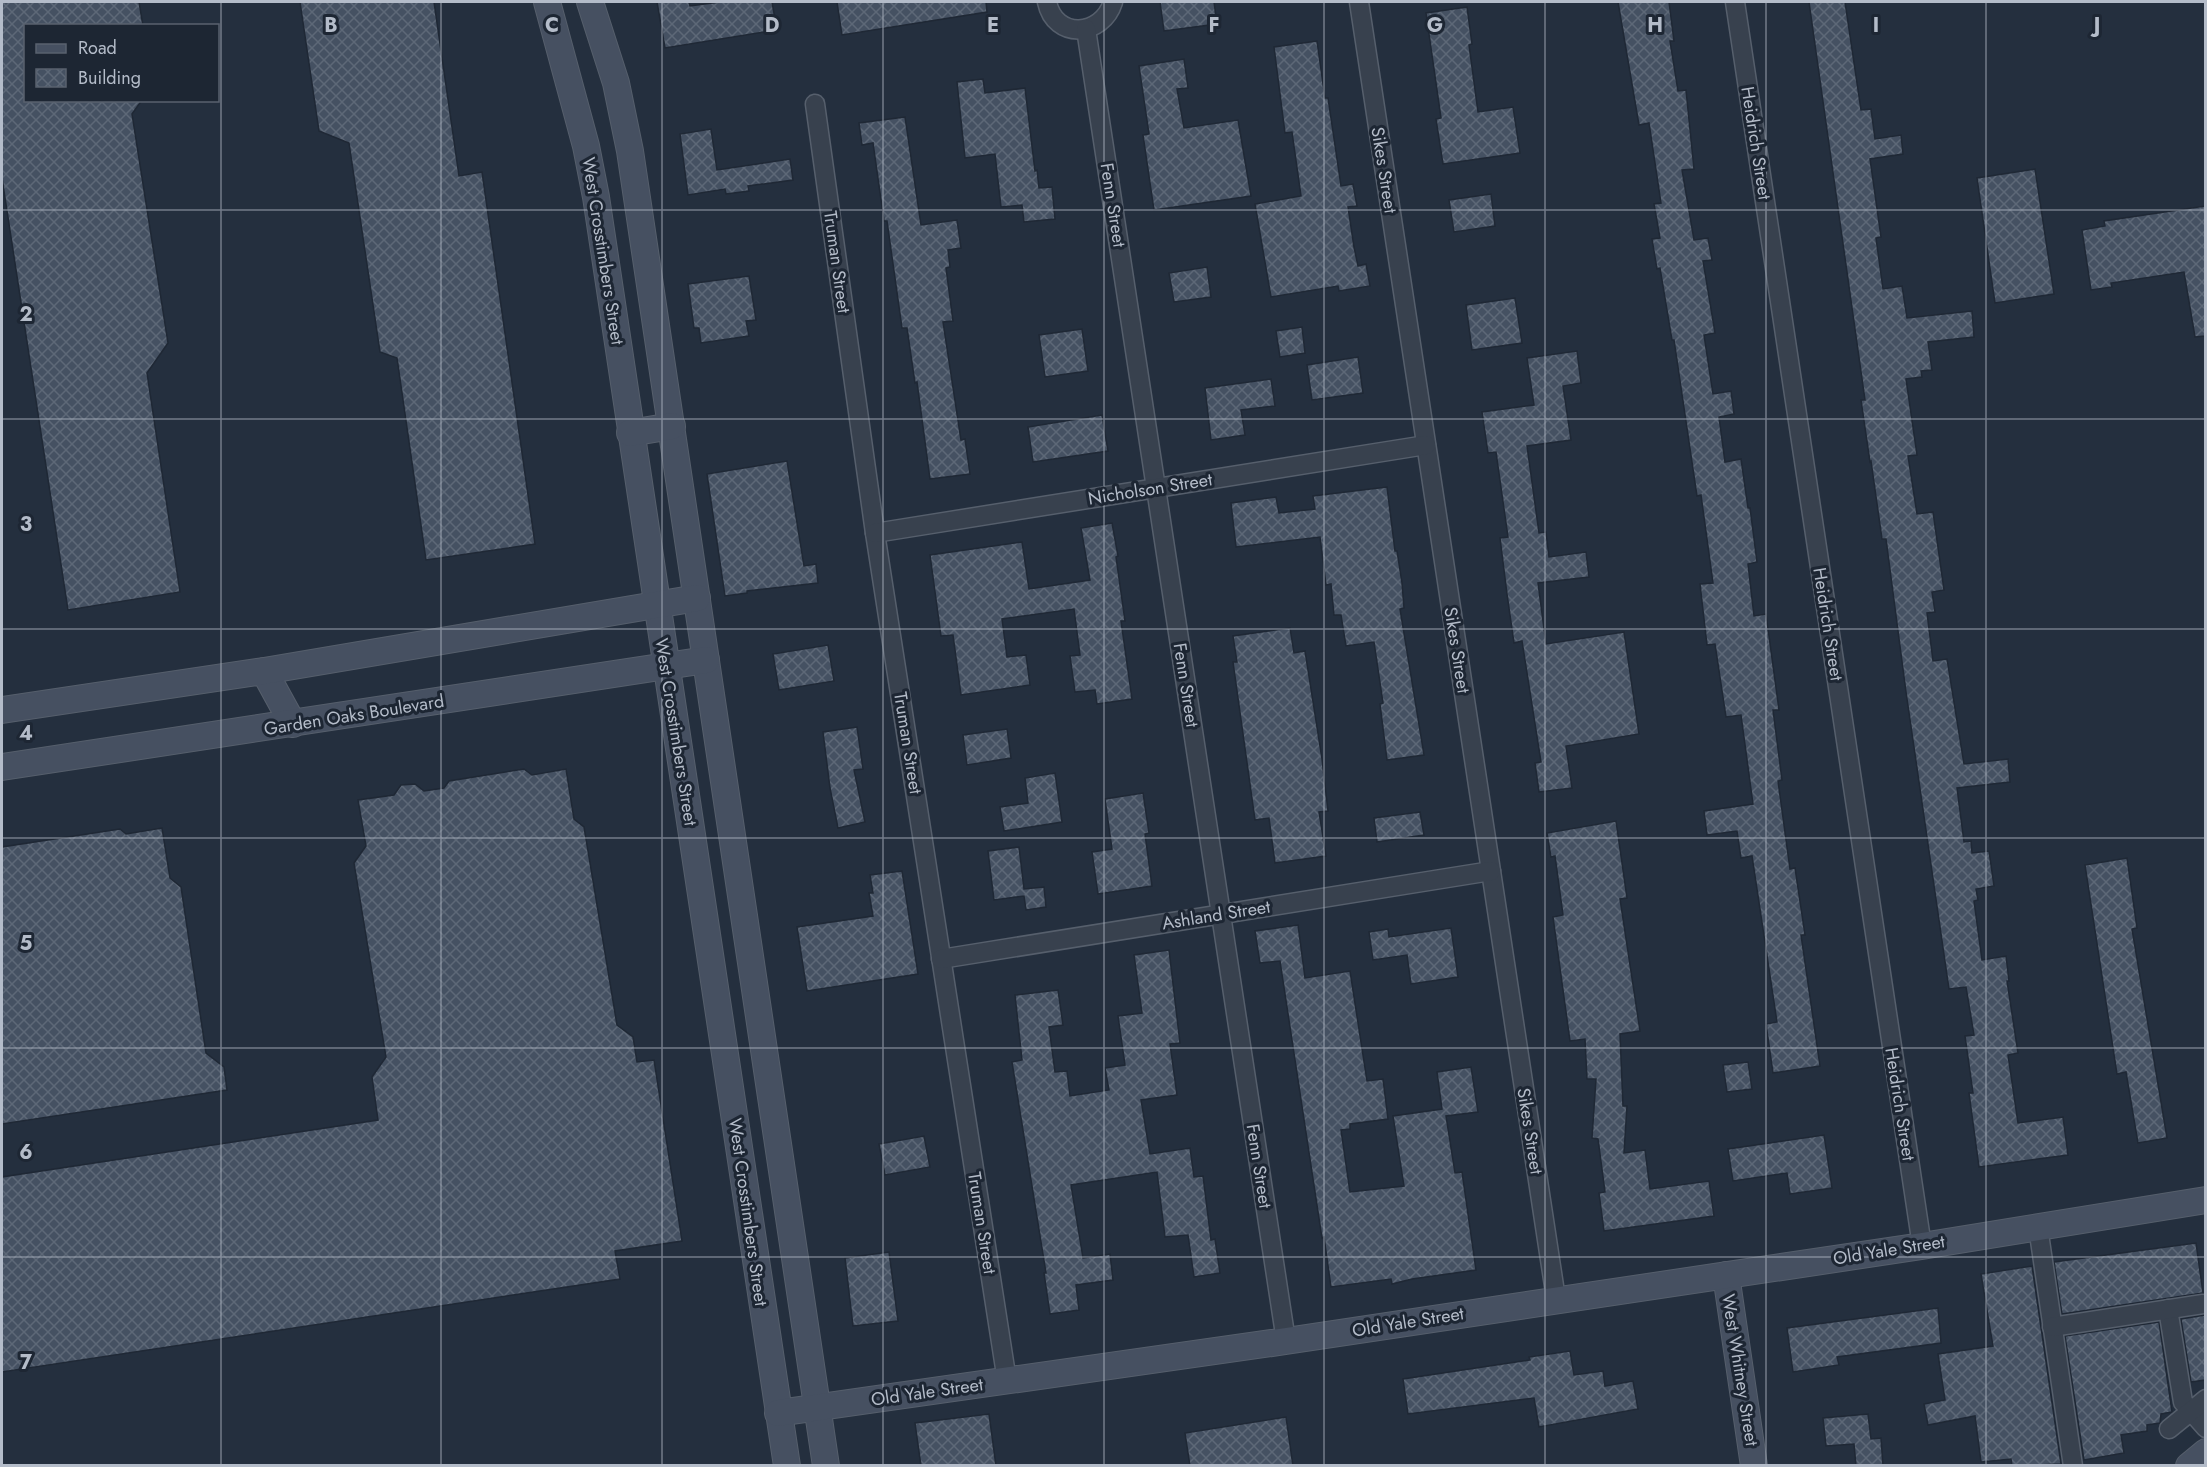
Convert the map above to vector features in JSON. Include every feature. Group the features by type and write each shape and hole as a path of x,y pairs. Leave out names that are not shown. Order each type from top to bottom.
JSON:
{"main road":[{"name":"West Crosstimbers Street","path":"548,2 571,83 596,197 787,1466"},
{"path":"590,2 616,83 630,151 826,1466"},
{"path":"571,83 616,83"},
{"path":"630,433 672,426"},
{"path":"2,710 264,671 697,598"},
{"name":"Garden Oaks Boulevard","path":"2,767 706,660"},
{"path":"264,671 293,724"},
{"path":"718,1011 757,1004"},
{"name":"Old Yale Street","path":"778,1413 1286,1341 1922,1246 2205,1200"},
{"name":"West Whitney Street","path":"1726,1275 1754,1466"},
{"path":"2189,1466 2205,1452"}],"street":[{"path":"1047,2 1054,18 1074,29 1096,26 1105,19 1113,2"},
{"name":"Sikes Street","path":"1359,2 1556,1299"},
{"name":"Heidrich Street","path":"1735,2 1922,1246"},
{"name":"Fenn Street","path":"1086,29 1286,1341"},
{"name":"Truman Street","path":"815,104 875,533 1007,1381"},
{"name":"Nicholson Street","path":"875,533 1426,445"},
{"name":"Ashland Street","path":"941,959 1491,872"},
{"path":"2038,1227 2073,1466"},
{"path":"2052,1327 2203,1304"},
{"path":"2168,1309 2183,1402 2205,1428"},
{"path":"2169,1429 2205,1399"}],"building":[{"path":"2,2 139,2 143,24 24,24 24,102 141,102 132,114 168,343 147,373 180,592 68,610 2,178"},
{"path":"300,2 434,2 459,176 482,172 535,544 426,560 397,358 380,352 349,143 319,131"},
{"path":"657,2 689,2 690,6 720,2 772,2 777,30 665,48"},
{"path":"837,2 986,2 987,12 842,35"},
{"path":"1160,2 1214,2 1217,24 1164,31"},
{"path":"1618,2 1669,2 1674,41 1670,41 1678,91 1686,90 1694,169 1682,170 1694,240 1708,238 1712,260 1703,261 1715,333 1704,335 1713,394 1731,391 1734,414 1719,417 1725,462 1741,459 1748,508 1750,508 1757,562 1748,564 1754,616 1766,614 1779,710 1773,710 1782,780 1778,781 1790,869 1795,868 1805,935 1801,935 1820,1066 1773,1073 1766,1024 1777,1022 1752,856 1741,858 1737,831 1707,835 1704,811 1753,804 1741,715 1726,717 1715,644 1707,645 1700,584 1713,583 1701,495 1697,496 1674,340 1672,340 1660,268 1657,269 1652,239 1660,238 1654,204 1661,203 1649,123 1639,125"},
{"path":"1809,2 1845,2 1861,110 1871,109 1875,139 1901,135 1903,154 1870,159 1881,237 1876,238 1883,289 1902,286 1907,318 1972,311 1974,337 1928,342 1932,370 1921,371 1922,377 1906,379 1917,455 1908,456 1917,514 1933,512 1944,590 1932,592 1935,612 1927,613 1933,661 1947,659 1964,764 2008,759 2010,782 1957,788 1964,842 1971,841 1972,853 1989,851 1994,886 1976,889 1978,900 1974,901 1982,960 2006,956 2009,981 2007,981 2018,1053 2008,1055 2018,1123 2063,1117 2068,1155 1979,1167 1969,1093 1973,1093 1965,1036 1974,1035 1966,987 1949,989 1886,539 1882,539 1861,400 1865,400"},
{"path":"1467,7 1472,44 1469,45 1478,112 1513,107 1520,153 1443,164 1436,119 1441,118 1426,13"},
{"path":"1317,41 1341,186 1353,184 1357,206 1348,207 1358,266 1366,264 1370,286 1339,291 1338,286 1271,297 1255,204 1301,196 1292,132 1285,133 1274,47"},
{"path":"1184,59 1188,88 1177,89 1184,128 1238,120 1251,196 1154,210 1143,135 1149,134 1139,66"},
{"path":"983,79 985,93 1025,88 1035,171 1037,170 1039,188 1052,187 1055,219 1024,222 1022,205 1001,207 995,154 965,158 957,82"},
{"path":"905,117 921,225 957,220 961,248 948,250 950,267 946,268 953,321 943,322 961,440 965,439 970,474 930,479 917,382 915,383 907,328 902,328 873,143 862,145 859,123"},
{"path":"711,129 717,170 790,159 793,180 748,186 749,191 726,194 725,189 688,195 680,134"},
{"path":"2035,169 2054,294 1995,303 1977,178"},
{"path":"1491,194 1495,226 1454,232 1449,200"},
{"path":"2205,206 2205,336 2195,337 2184,272 2111,283 2112,287 2091,290 2082,230 2105,226 2104,221"},
{"path":"1207,267 1211,297 1174,302 1169,273"},
{"path":"749,276 756,320 746,321 749,336 701,343 699,328 694,328 688,284"},
{"path":"1515,298 1522,343 1472,350 1466,305"},
{"path":"1302,327 1305,353 1280,357 1276,331"},
{"path":"1082,329 1088,371 1045,377 1039,335"},
{"path":"1577,351 1581,383 1563,386 1571,440 1527,446 1539,533 1546,532 1549,557 1586,552 1589,577 1538,583 1546,644 1624,632 1639,734 1566,746 1572,788 1539,792 1535,763 1541,762 1522,641 1514,643 1507,594 1500,538 1508,537 1496,452 1488,453 1482,412 1534,405 1527,358"},
{"path":"1358,357 1363,393 1312,400 1307,365"},
{"path":"1271,379 1275,406 1241,410 1245,435 1211,440 1205,388"},
{"path":"1102,415 1108,451 1033,462 1028,427"},
{"path":"787,461 804,566 816,564 818,583 747,591 747,593 725,596 707,474"},
{"path":"1387,487 1395,551 1397,551 1402,583 1404,608 1400,609 1424,755 1387,760 1380,704 1383,703 1374,642 1346,646 1341,615 1334,615 1331,584 1326,585 1320,537 1236,547 1231,503 1276,497 1279,513 1315,509 1313,496"},
{"path":"1112,523 1118,556 1116,557 1125,621 1121,621 1132,699 1097,704 1095,690 1075,692 1070,656 1080,655 1074,609 1002,619 1007,657 1026,655 1030,685 961,695 953,635 941,636 930,555 1022,542 1029,589 1090,580 1081,528"},
{"path":"1290,628 1294,653 1305,651 1328,811 1319,812 1326,856 1275,863 1269,818 1255,820 1233,662 1237,662 1233,636"},
{"path":"828,645 834,681 779,690 773,654"},
{"path":"857,727 863,769 854,770 865,822 838,828 823,732"},
{"path":"1007,729 1011,758 967,765 963,735"},
{"path":"524,769 532,775 566,769 574,819 584,827 617,1025 633,1037 637,1062 654,1060 682,1241 615,1251 620,1279 2,1372 2,1177 378,1120 372,1077 386,1057 354,863 366,846 358,800 394,795 401,785 415,784 424,791 444,788 449,781"},
{"path":"1055,773 1062,822 1004,831 1000,807 1028,803 1025,778"},
{"path":"1143,793 1149,833 1145,834 1152,886 1098,894 1092,852 1112,849 1105,799"},
{"path":"1420,812 1424,835 1377,842 1374,818"},
{"path":"1616,821 1627,898 1620,899 1640,1031 1620,1034 1623,1106 1627,1106 1624,1153 1645,1150 1650,1189 1709,1181 1714,1216 1604,1231 1599,1193 1605,1192 1598,1139 1592,1138 1596,1079 1587,1079 1585,1039 1570,1041 1553,917 1563,915 1555,856 1551,857 1547,833"},
{"path":"162,828 170,878 181,887 206,1053 224,1067 227,1090 2,1124 2,847 120,829 126,834"},
{"path":"1019,847 1024,889 1044,887 1046,907 1026,910 1024,896 994,900 988,851"},
{"path":"2127,858 2137,928 2132,929 2167,1138 2138,1143 2126,1072 2117,1074 2085,865"},
{"path":"902,871 918,974 807,991 797,927 873,916 869,893 873,893 870,875"},
{"path":"1298,925 1305,978 1350,971 1367,1081 1383,1079 1388,1119 1350,1124 1350,1129 1341,1130 1350,1192 1404,1186 1393,1116 1442,1109 1437,1072 1471,1067 1478,1112 1446,1116 1455,1173 1462,1172 1476,1270 1392,1284 1391,1279 1331,1287 1280,961 1260,963 1255,931"},
{"path":"1451,928 1458,977 1411,984 1407,955 1373,960 1369,932 1388,929 1389,937"},
{"path":"1169,950 1180,1043 1170,1044 1177,1095 1141,1100 1150,1154 1190,1148 1194,1177 1203,1176 1211,1240 1215,1239 1220,1273 1194,1277 1188,1235 1165,1237 1157,1172 1071,1185 1083,1258 1110,1254 1113,1280 1076,1285 1079,1310 1050,1314 1044,1273 1046,1273 1012,1062 1022,1060 1015,995 1058,990 1063,1025 1049,1027 1055,1072 1067,1071 1070,1096 1109,1090 1105,1068 1125,1065 1118,1016 1142,1013 1134,955"},
{"path":"1748,1062 1752,1089 1727,1092 1723,1065"},
{"path":"1824,1135 1832,1188 1790,1194 1787,1173 1733,1181 1728,1149"},
{"path":"924,1136 930,1167 885,1175 879,1144"},
{"path":"2196,1243 2203,1293 2062,1314 2054,1262"},
{"path":"889,1252 898,1321 853,1326 845,1258"},
{"path":"2032,1266 2061,1464 2012,1466 2011,1459 1981,1462 1975,1416 1928,1425 1924,1404 1945,1400 1938,1354 1993,1346 1981,1274"},
{"path":"1938,1308 1941,1343 1837,1357 1839,1365 1793,1372 1787,1328"},
{"path":"2205,1315 2205,1380 2191,1382 2181,1319"},
{"path":"2159,1322 2172,1412 2161,1414 2160,1423 2147,1425 2147,1431 2121,1435 2124,1453 2084,1460 2065,1336"},
{"path":"1570,1351 1574,1375 1603,1371 1605,1386 1633,1381 1638,1409 1539,1427 1534,1398 1408,1414 1403,1379 1530,1360 1529,1357"},
{"path":"989,1414 996,1466 921,1466 915,1423"},
{"path":"1868,1414 1871,1439 1881,1438 1883,1466 1856,1466 1854,1444 1826,1446 1823,1418"},
{"path":"1286,1417 1293,1466 1190,1466 1185,1433"}]}
